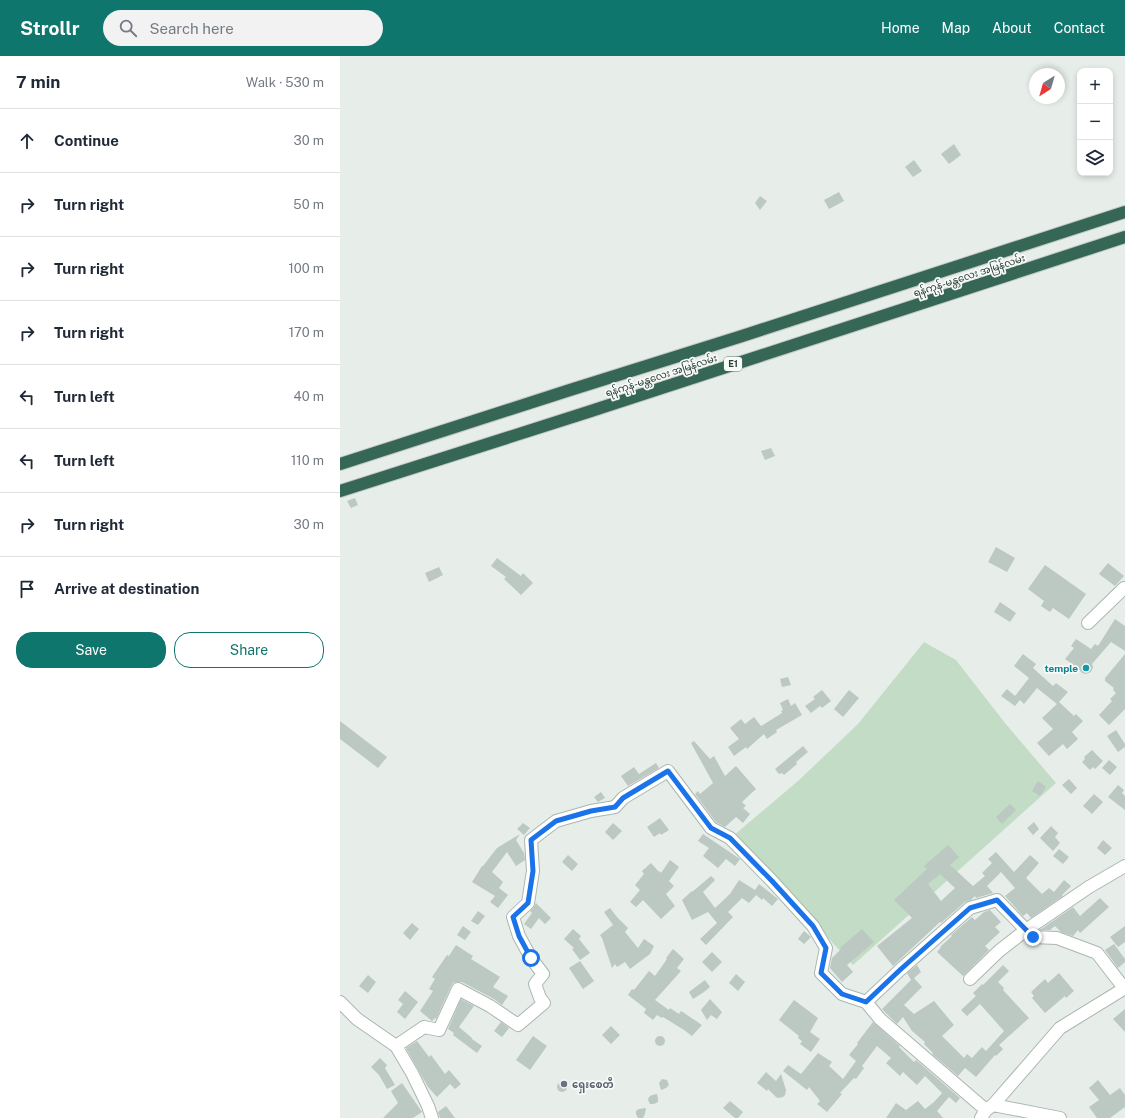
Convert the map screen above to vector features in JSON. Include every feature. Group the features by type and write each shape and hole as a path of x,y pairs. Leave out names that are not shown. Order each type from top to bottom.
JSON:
{"highway":[{"name":"ရန်ကုန်-မန္တလေး အမြန်လမ်း","path":"340,464 1125,212"},
{"name":"ရန်ကုန်-မန္တလေး အမြန်လမ်း","path":"340,491 1125,237"}],"street":[{"path":"1088,623 1124,588 1125,589"},
{"path":"396,1046 424,1027 439,1030 458,988 490,1006 518,1025 544,1002 540,998 535,984 543,974 531,958 519,936 513,917 528,903 533,871 531,840 556,821 591,811 615,807 623,798 668,771 711,828 730,838 813,926 826,948 821,973 842,994 866,1002 880,1019 987,1111 1060,1118"},
{"path":"970,979 1000,951 1026,930 1089,887 1125,866"},
{"path":"866,1002 970,908 997,900 1033,937 1057,938 1097,953 1125,988 1060,1028 987,1111"},
{"path":"340,1002 357,1019 396,1046 412,1073 428,1106 432,1118"}],"green space":[{"path":"924,642 956,660 1005,723 1056,783 853,965 734,835 798,781 858,724"}],"building":[{"path":"954,144 961,155 949,164 941,154"},
{"path":"914,160 922,171 913,177 905,167"},
{"path":"839,192 844,201 829,209 824,200"},
{"path":"760,196 767,201 760,210 755,203"},
{"path":"771,448 775,456 765,460 761,451"},
{"path":"355,498 358,505 351,508 347,501"},
{"path":"996,547 1015,558 1007,572 988,562"},
{"path":"497,558 521,576 523,573 533,583 521,595 504,579 506,577 491,566"},
{"path":"1108,563 1124,576 1115,586 1099,574"},
{"path":"1045,565 1086,594 1069,619 1053,608 1050,612 1041,606 1044,601 1028,589"},
{"path":"439,567 443,575 429,582 425,573"},
{"path":"1000,602 1016,613 1010,622 994,612"},
{"path":"1115,619 1125,626 1125,651 1111,642 1092,664 1093,667 1091,672 1086,674 1082,673 1078,668 1065,659 1074,648 1071,646 1076,639 1091,649 1095,644 1098,646"},
{"path":"1023,654 1036,664 1033,668 1053,686 1056,683 1068,692 1059,702 1074,716 1076,714 1083,721 1072,732 1078,739 1067,749 1063,744 1049,756 1037,743 1053,729 1042,718 1057,704 1037,688 1024,704 1020,700 1015,706 1001,696 1007,689 1015,696 1029,678 1014,666"},
{"path":"1125,654 1125,709 1109,725 1099,715 1112,701 1110,699 1116,693 1113,690 1114,688 1105,681 1105,678"},
{"path":"788,677 791,685 782,687 780,679"},
{"path":"822,690 831,701 822,708 820,706 811,713 805,706 815,699 813,697"},
{"path":"849,690 859,698 843,717 834,709"},
{"path":"788,699 791,706 795,703 802,715 776,730 777,732 767,739 764,734 747,749 746,747 734,756 728,747 739,739 730,728 741,719 745,724 754,717 761,726 782,713 781,711 783,710 780,703"},
{"path":"340,721 387,757 378,768 340,739"},
{"path":"1116,730 1125,744 1125,747 1118,752 1107,736"},
{"path":"694,741 710,759 714,756 725,776 736,766 756,789 742,802 746,806 743,808 750,814 743,823 736,817 725,827 716,822 695,794 698,791 700,794 713,783 691,743"},
{"path":"803,746 808,752 784,775 782,773 779,774 775,769"},
{"path":"1092,750 1103,761 1095,769 1093,767 1090,770 1082,762 1085,759 1084,757"},
{"path":"1109,760 1117,767 1110,775 1102,768"},
{"path":"656,763 659,768 628,786 621,776 634,767 639,774"},
{"path":"1069,779 1077,788 1071,794 1062,785"},
{"path":"1038,781 1046,787 1040,796 1032,791"},
{"path":"1118,785 1124,790 1122,793 1125,796 1125,810 1108,797"},
{"path":"601,792 605,798 598,802 594,797"},
{"path":"1094,794 1103,802 1092,814 1083,806"},
{"path":"1010,804 1016,810 1002,824 996,817"},
{"path":"660,818 669,830 654,837 647,827"},
{"path":"1034,822 1039,829 1033,835 1027,828"},
{"path":"523,823 530,828 524,835 517,829"},
{"path":"613,823 622,831 613,840 605,832"},
{"path":"1051,826 1058,833 1055,837 1060,843 1053,851 1040,838"},
{"path":"520,834 516,840 524,853 525,860 516,866 507,852 492,872 503,882 499,888 508,895 498,908 490,902 495,896 472,882 482,866 497,848"},
{"path":"703,834 740,859 735,866 726,859 718,868 703,856 709,848 698,841"},
{"path":"1103,840 1112,848 1105,855 1097,848"},
{"path":"948,845 959,857 950,865 973,886 985,876 982,873 992,863 988,859 996,852 1014,872 1030,855 1039,863 1026,878 1042,894 1049,888 1054,892 1064,880 1071,886 1062,895 1063,896 1031,918 1027,913 1023,916 1005,896 1015,888 1001,872 987,886 993,893 976,898 975,896 971,900 965,902 941,923 940,922 893,966 877,946 912,918 894,900 927,869 924,866","holes":["940,874 955,888 941,901 928,884"]},
{"path":"1059,849 1069,857 1063,864 1053,856"},
{"path":"568,855 578,864 572,871 562,862"},
{"path":"670,860 679,867 669,881 674,886 666,894 675,906 661,919 643,900 636,907 630,902 640,890 635,885 644,874 642,871 651,863 661,873"},
{"path":"711,876 715,880 703,892 715,908 730,894 739,880 755,890 759,884 778,899 772,906 763,898 762,900 756,895 749,903 742,898 728,912 733,917 706,945 700,939 717,923 708,912 692,920 682,900"},
{"path":"1100,898 1109,907 1080,933 1078,930 1073,936 1061,932 1055,926 1050,930 1040,930 1073,907 1080,916"},
{"path":"536,903 551,918 545,924 539,918 531,929 524,924 532,913 530,911"},
{"path":"610,908 628,928 625,932 638,948 644,939 654,946 650,954 630,969 625,962 617,967 615,964 612,968 600,935 613,925 604,912"},
{"path":"990,910 1001,922 995,927 1000,932 985,946 989,950 963,976 937,952 940,947 952,936 951,935 972,917 975,920 984,912"},
{"path":"478,911 485,916 478,925 471,921"},
{"path":"412,923 419,929 410,940 403,933"},
{"path":"463,926 471,932 465,940 457,935"},
{"path":"1125,926 1125,942 1118,947 1110,937"},
{"path":"573,929 581,936 579,939 590,953 580,960 572,949 574,948 564,939"},
{"path":"862,929 874,942 847,965 853,972 842,982 830,968 832,958 841,949 840,948"},
{"path":"804,931 811,937 804,944 798,939"},
{"path":"1114,944 1125,959 1125,962 1118,968 1105,950"},
{"path":"456,945 473,956 471,959 500,977 493,987 508,996 502,1005 494,999 462,982 453,983 436,1019 435,1018 432,1021 420,1011 433,991 429,989 435,979 432,977"},
{"path":"673,949 684,959 677,968 681,971 655,1000 669,1010 670,1008 679,1014 681,1011 702,1025 692,1036 663,1017 662,1018 657,1015 653,1020 644,1013 646,1009 628,995 632,989 634,990 649,971 655,976"},
{"path":"712,952 722,962 712,972 702,962"},
{"path":"580,961 594,981 583,989 569,968"},
{"path":"917,965 921,972 914,978 922,987 904,1005 914,1014 934,1001 954,1025 942,1036 964,1058 967,1054 972,1058 982,1047 986,1051 1004,1031 980,1004 967,1016 961,1010 976,996 973,993 1003,965 1009,971 998,982 1004,988 1003,990 1029,1018 999,1045 1003,1049 996,1056 995,1055 976,1077 965,1068 958,1076 932,1054 933,1053 924,1044 925,1042 912,1031 903,1017 897,1024 882,1009 911,980 907,973"},
{"path":"1059,973 1074,991 1066,998 1065,996 1045,1013 1032,998 1034,996 1031,992 1045,979 1048,983"},
{"path":"736,974 745,982 738,991 729,983"},
{"path":"368,975 376,982 368,993 359,986"},
{"path":"705,980 710,987 693,999 689,992"},
{"path":"405,991 418,1002 405,1019 397,1012 403,1004 398,1000"},
{"path":"461,999 474,1006 459,1027 482,1046 477,1053 453,1035 454,1033 448,1029"},
{"path":"710,999 722,1012 717,1019 711,1015 707,1020 701,1010"},
{"path":"794,1000 818,1018 810,1032 820,1039 811,1052 800,1044 802,1041 798,1038 799,1036 779,1020"},
{"path":"1125,1009 1125,1032 1113,1019"},
{"path":"501,1022 509,1028 502,1037 494,1031"},
{"path":"873,1022 900,1046 899,1047 914,1062 916,1060 960,1098 956,1103 949,1097 937,1111 943,1118 886,1118 896,1103 906,1110 918,1101 925,1109 942,1093 925,1076 917,1085 903,1072 900,1076 886,1063 891,1058 877,1046 862,1066 864,1068 856,1079 854,1078 840,1093 842,1094 827,1112 817,1104 820,1101 809,1087 807,1090 783,1071 788,1065 801,1074 818,1053 832,1062 829,1066 843,1079 856,1061 849,1055"},
{"path":"611,1026 620,1035 611,1044 602,1035"},
{"path":"533,1036 547,1046 530,1070 516,1060"},
{"path":"658,1036 662,1036 665,1041 662,1046 658,1046 655,1043 655,1039"},
{"path":"417,1041 429,1057 431,1055 445,1074 449,1070 461,1084 455,1089 450,1084 437,1097 428,1087 406,1048"},
{"path":"380,1058 387,1065 385,1068 395,1085 387,1089 379,1075 371,1067"},
{"path":"766,1072 776,1081 781,1074 786,1090 783,1097 776,1097 768,1089 767,1091 757,1083"},
{"path":"662,1079 667,1080 669,1085 661,1090 659,1083"},
{"path":"1098,1080 1110,1095 1120,1088 1125,1095 1125,1107 1110,1118 1097,1118 1089,1107 1099,1100 1089,1088"},
{"path":"560,1082 564,1082 567,1087 564,1092 560,1092 557,1089 557,1085"},
{"path":"402,1083 422,1112 413,1118 383,1118 398,1103 391,1091"},
{"path":"657,1094 658,1102 650,1104 648,1100 649,1097"},
{"path":"730,1101 743,1112 738,1118 735,1118 723,1108"},
{"path":"446,1106 455,1118 440,1118 438,1112"},
{"path":"646,1108 643,1118 638,1118 636,1111"}],"place":[{"name":"temple","path":"1086,668"},
{"name":"ရှေးစေတီ","path":"564,1084"}],"route":[{"path":"531,958 519,936 513,917 528,903 533,871 531,840 556,821 591,811 615,807 623,798 668,771 711,828 730,838 813,926 826,948 821,973 842,994 866,1002 970,908 997,900 1033,937"}]}
